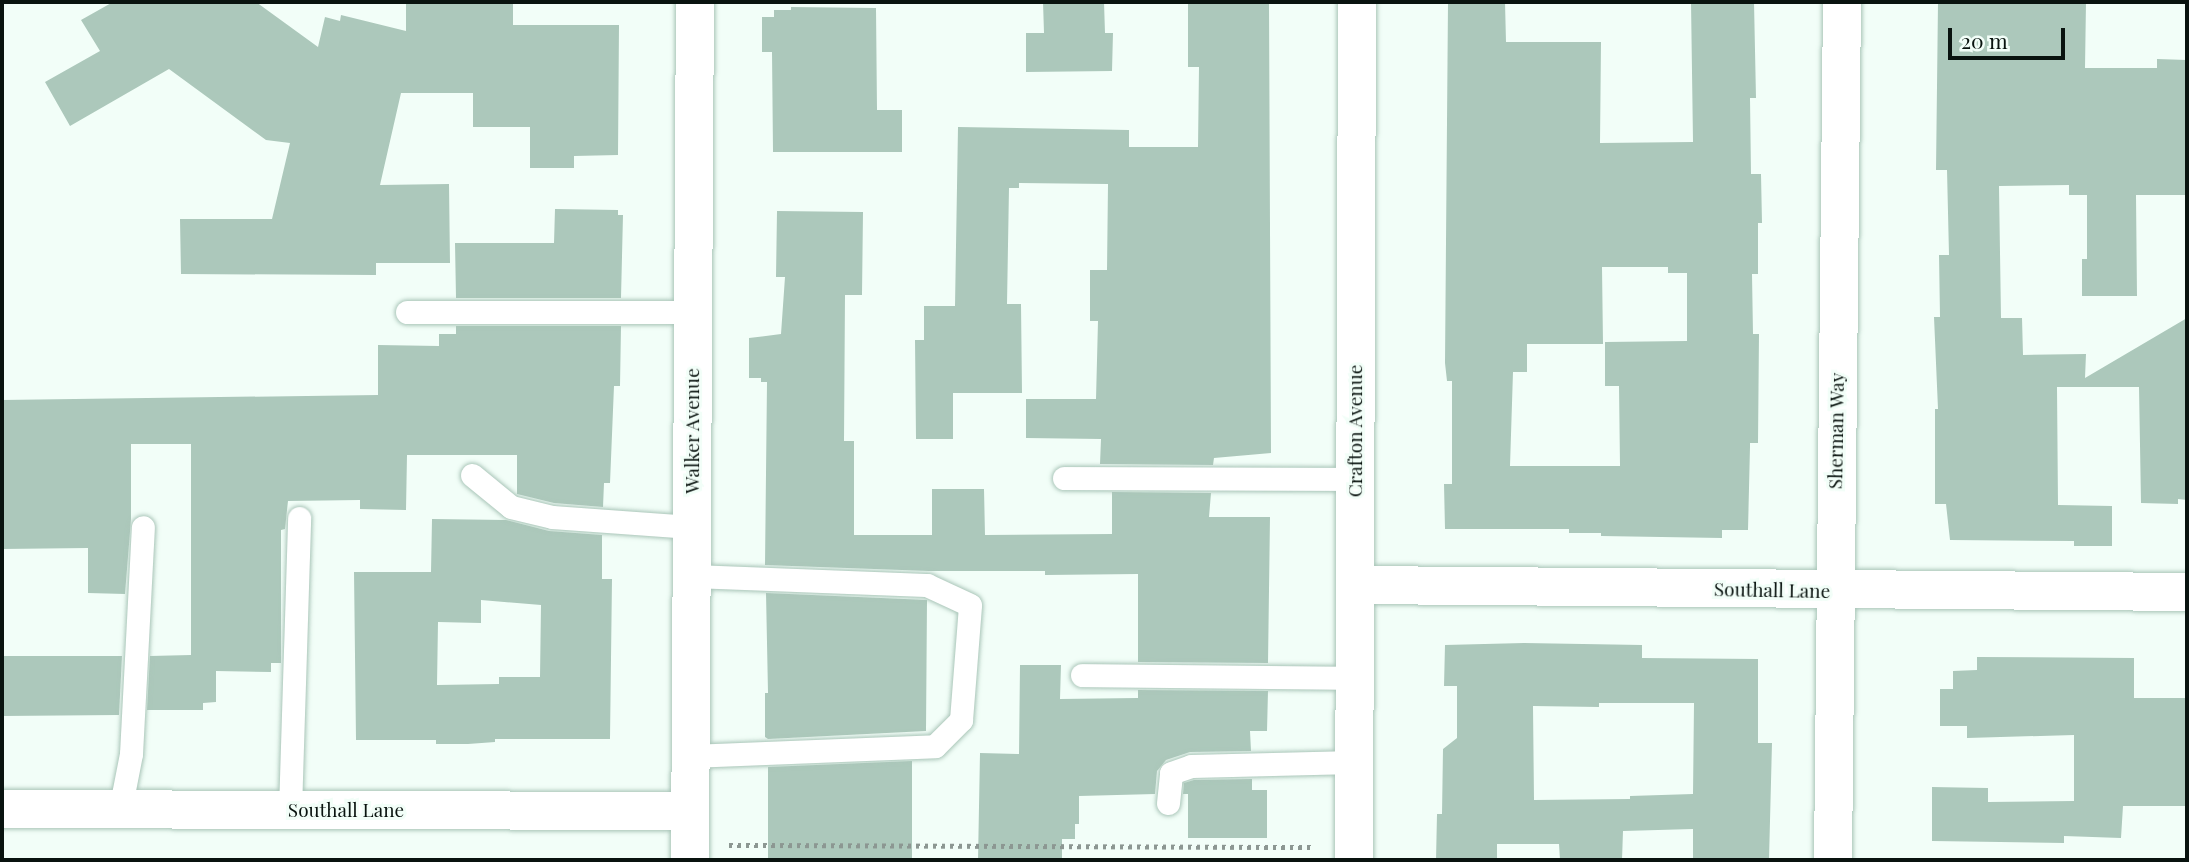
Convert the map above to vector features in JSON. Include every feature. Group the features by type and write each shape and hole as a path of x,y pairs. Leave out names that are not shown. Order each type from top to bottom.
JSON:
{"street":[{"name":"Walker Avenue","path":"690,839 695,2"},
{"name":"Crafton Avenue","path":"1353,854 1357,585 1357,2"},
{"name":"Sherman Way","path":"1833,860 1842,2"},
{"name":"Southall Lane","path":"1357,585 2187,592"},
{"name":"Southall Lane","path":"2,809 290,810 690,839"}],"lane":[{"path":"407,312 693,313"},
{"path":"472,475 511,507 552,517 691,527"},
{"path":"1064,478 1355,479"},
{"path":"290,810 299,518"},
{"path":"120,810 131,754 143,527"},
{"path":"690,756 934,746 961,720 970,605 927,585 691,576"},
{"path":"1082,675 1355,678"},
{"path":"1168,803 1171,773 1191,766 1354,762"}],"path":[{"path":"690,839 1353,854"}],"building":[{"path":"113,2 256,2 318,47 325,17 340,21 341,15 406,31 406,2 513,2 513,25 619,25 618,155 574,156 574,168 530,168 530,127 473,127 473,93 401,93 380,185 449,184 450,263 376,263 376,275 181,274 180,219 272,219 290,143 266,140 169,69 70,126 45,82 100,51 81,20"},
{"path":"1043,2 1104,2 1105,33 1113,33 1112,71 1026,72 1026,33 1044,33"},
{"path":"1188,2 1269,2 1271,453 1214,458 1213,465 1100,464 1101,439 1026,438 1026,399 1096,399 1098,321 1090,321 1090,270 1107,270 1108,184 1019,183 1019,188 1009,188 1007,304 1021,304 1022,393 953,393 953,439 916,439 915,340 924,340 924,306 955,306 958,127 1129,130 1129,147 1198,147 1199,67 1188,67"},
{"path":"1448,2 1505,2 1506,42 1601,42 1600,143 1693,142 1691,2 1754,2 1756,98 1750,98 1751,174 1761,174 1762,223 1758,223 1758,274 1752,274 1753,334 1759,334 1758,443 1750,443 1748,530 1722,530 1722,538 1601,536 1601,533 1569,533 1569,529 1445,529 1444,484 1452,484 1452,381 1447,381","holes":["1602,267 1668,267 1668,273 1687,273 1687,341 1605,342 1605,386 1619,386 1620,466 1510,466 1513,372 1527,372 1527,344 1603,344"]},
{"path":"1938,2 2086,2 2085,68 2157,68 2157,59 2187,60 2187,195 2136,195 2137,296 2082,296 2082,259 2087,259 2087,195 2069,195 2069,185 1999,186 2001,318 2022,318 2023,355 2086,354 2085,378 2187,318 2187,500 2178,499 2178,504 2141,503 2139,387 2057,387 2058,505 2112,506 2112,546 2074,546 2074,541 1950,540 1946,504 1935,504 1935,409 1938,409 1934,317 1940,317 1939,255 1949,255 1947,170 1936,170"},
{"path":"791,7 876,8 877,110 902,110 902,152 773,152 772,52 762,52 762,17 774,17 774,10 791,10"},
{"path":"555,209 618,210 618,215 623,215 621,298 456,298 455,243 554,243"},
{"path":"777,211 863,212 862,295 845,295 844,441 854,441 854,535 932,535 932,489 984,489 985,535 1112,534 1112,492 1211,493 1209,517 1270,517 1268,663 1138,662 1138,574 1045,575 1045,571 929,571 765,565 767,382 761,382 761,378 749,378 749,338 781,334 785,277 776,277"},
{"path":"456,326 621,326 620,386 614,386 610,483 604,483 603,507 554,503 517,494 517,455 407,455 406,510 360,509 360,500 288,501 285,529 281,530 281,663 271,663 271,672 216,671 216,702 203,703 203,710 147,710 150,656 191,655 191,444 131,444 131,519 125,594 88,593 88,548 2,549 2,400 378,395 378,345 439,346 439,334 456,334"},
{"path":"432,519 506,520 549,531 602,535 602,579 612,579 610,739 495,739 495,742 468,744 436,744 436,740 356,740 354,572 431,572","holes":["481,600 541,605 540,677 499,677 499,684 437,685 438,622 481,623"]},
{"path":"766,593 927,600 926,731 768,739 765,737 765,693 768,693"},
{"path":"1445,645 1642,645 1642,658 1758,659 1758,743 1772,743 1769,860 1693,860 1693,829 1623,831 1622,860 1560,860 1559,844 1497,844 1497,860 1436,860 1437,814 1442,814 1443,749 1457,738 1457,686 1444,686","holes":["1599,703 1694,703 1693,794 1630,796 1630,799 1534,800 1533,706 1599,707"]},
{"path":"2,656 122,656 119,715 2,716"},
{"path":"1977,657 2134,658 2134,698 2187,698 2187,806 2123,806 2121,838 2064,836 2064,843 1932,841 1932,787 1988,788 1988,802 2074,801 2074,735 1967,738 1967,726 1940,726 1940,689 1953,689 1953,671 1977,670"},
{"path":"1020,665 1061,665 1060,699 1138,698 1138,690 1268,691 1267,731 1250,731 1251,751 1190,752 1166,760 1157,771 1155,794 1079,796 1079,824 1075,824 1075,839 1062,839 1062,860 978,860 980,753 1019,754"},
{"path":"912,761 912,860 768,860 768,767"},
{"path":"1252,779 1252,790 1267,790 1267,838 1188,838 1188,794 1183,794 1184,783 1194,780"}]}
